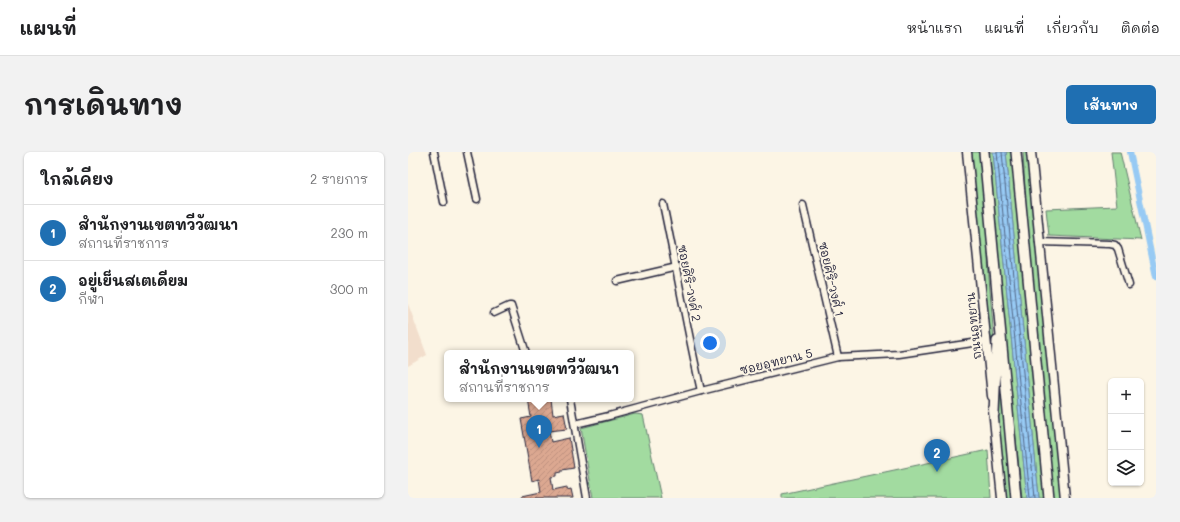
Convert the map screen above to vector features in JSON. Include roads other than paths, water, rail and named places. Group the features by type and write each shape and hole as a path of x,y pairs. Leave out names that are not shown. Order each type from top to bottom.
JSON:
{"main road":[{"path":"984,152 1016,498"},
{"path":"1016,152 1049,498"},
{"path":"994,414 996,346 1000,325"}],"street":[{"path":"434,152 444,202"},
{"path":"467,152 477,199"},
{"name":"ถนนอุทยาน","path":"967,152 1002,498"},
{"path":"1031,152 1064,498"},
{"name":"ซอยศิริ-วงศ์ 2","path":"663,204 701,391"},
{"name":"ซอยศิริ-วงศ์ 1","path":"803,205 838,357"},
{"path":"1039,242 1110,244 1115,246 1118,249 1129,285"},
{"path":"617,281 677,267"},
{"path":"494,313 511,306 525,350"},
{"name":"ซอยอุทยาน 5","path":"575,424 838,357 899,354 986,341"},
{"path":"571,402 587,498"}],"water":[{"path":"993,152 1006,152 1039,498 1027,498"}],"waterway":[{"path":"1130,152 1156,277"}],"place":[{"name":"สำนักงานเขตทวีวัฒนา","path":"539,448"},
{"name":"อยู่เย็นสเตเดียม","path":"937,472"}]}
